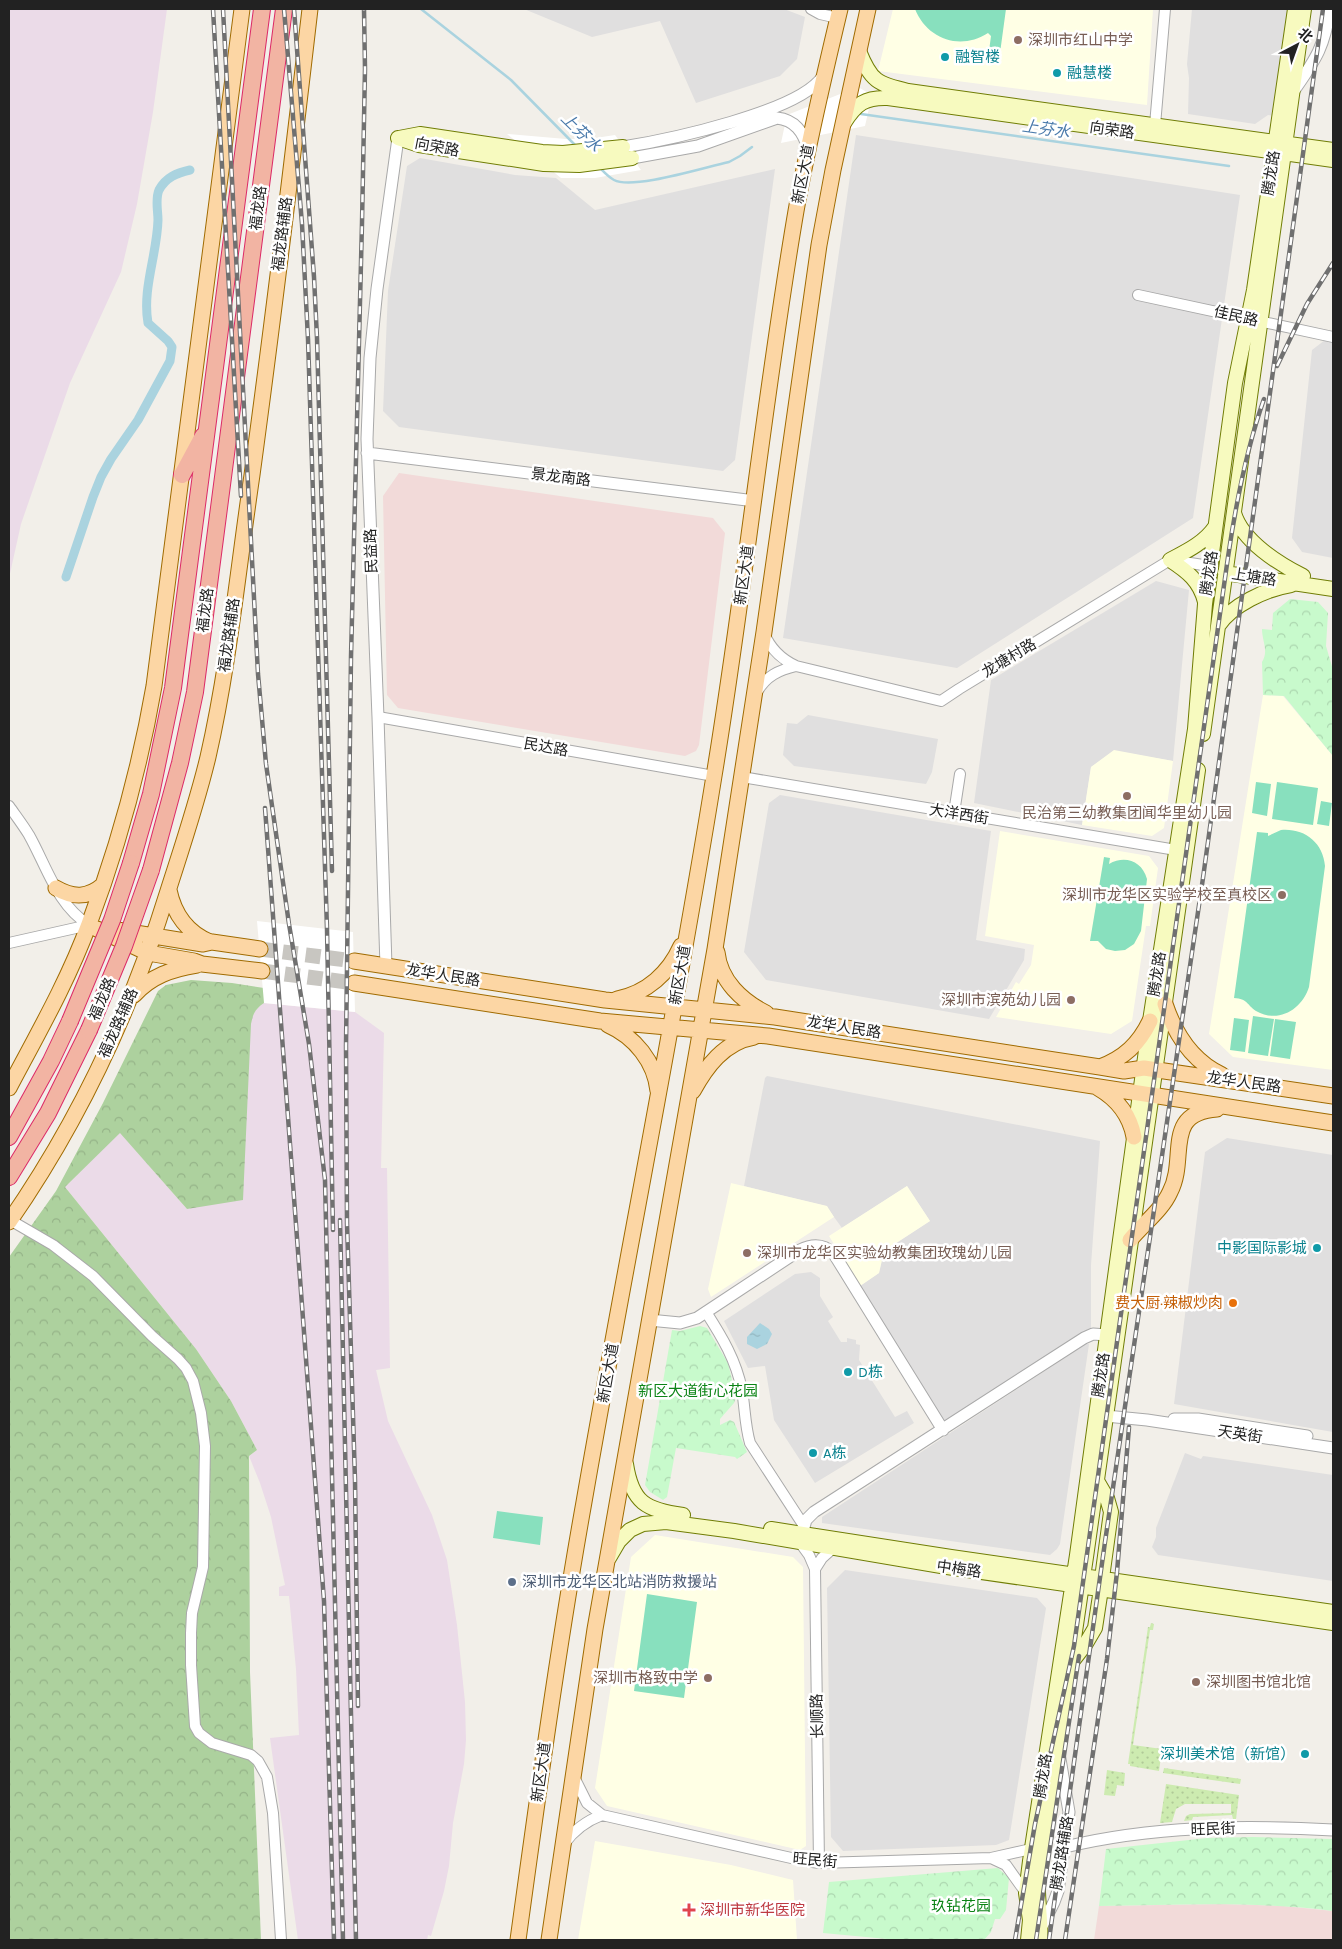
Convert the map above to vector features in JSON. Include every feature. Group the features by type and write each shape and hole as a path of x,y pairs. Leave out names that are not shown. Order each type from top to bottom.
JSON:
{"highway":[{"name":"福龙路","path":"9,1137 43,1077 70,1021 102,945 132,863 151,794 168,713 262,9"},
{"name":"福龙路","path":"9,1177 48,1113 89,1030 124,946 151,870 180,763 194,692 284,9"},
{"path":"182,476 207,428"}],"main road":[{"path":"9,1088 56,996 89,925 127,805 148,719 182,476 242,9"},
{"name":"福龙路辅路","path":"13,1222 67,1127 110,1044 154,937 201,784 225,665 267,362 310,9"},
{"name":"新区大道","path":"549,1940 588,1671 716,944 764,632 813,281 842,126 868,9"},
{"name":"腾龙路","path":"1280,148 1295,9"},
{"name":"腾龙路","path":"1092,1483 1106,1416 1130,1240 1146,1094 1165,1004 1234,513 1254,320 1254,290 1280,148 1293,92 1304,9"},
{"name":"新区大道","path":"518,1940 542,1763 584,1503 675,1008 714,776 755,501 785,277 808,149 839,13"},
{"name":"向荣路","path":"859,51 867,71 874,79 899,89 1154,125 1280,148 1333,160"},
{"name":"向荣路","path":"842,126 853,110 861,104 871,99 888,98 1280,148 1333,150"},
{"name":"向荣路","path":"398,138 420,134 526,150 563,153 624,147"},
{"name":"向荣路","path":"398,138 419,145 544,164 578,165 632,158"},
{"name":"腾龙路","path":"1150,1068 1150,1021 1195,729 1205,604 1235,383 1254,320"},
{"path":"1234,513 1237,524 1247,536 1302,580"},
{"path":"1205,604 1199,586 1190,573 1170,560 1199,544 1209,536 1216,526"},
{"name":"上塘路","path":"1226,569 1302,580 1333,589"},
{"path":"1218,627 1226,615 1238,606 1302,580"},
{"name":"上塘路","path":"1302,580 1333,580"},
{"path":"56,888 66,894 78,896 92,893 103,885"},
{"path":"168,890 183,922 200,938 212,942 260,949"},
{"path":"89,925 203,944 212,942"},
{"path":"89,925 148,953 194,960 202,964"},
{"path":"605,1000 632,996 641,992 655,981 673,961 688,930"},
{"path":"716,944 719,964 731,986 751,1004 775,1017"},
{"name":"龙华人民路","path":"354,961 605,1000 775,1017 1100,1068 1124,1071 1150,1068 1333,1096"},
{"path":"126,1004 145,984 171,970 202,964 262,971"},
{"name":"龙华人民路","path":"354,983 600,1021 768,1036 1333,1123"},
{"path":"1165,1004 1171,1022 1178,1034 1198,1060 1216,1072 1238,1080"},
{"path":"600,1021 624,1034 638,1046 653,1073 658,1100"},
{"path":"1100,1068 1117,1060 1130,1050 1144,1033 1150,1021"},
{"path":"688,1104 701,1077 722,1052 732,1045 750,1038 768,1036"},
{"path":"1094,1086 1111,1097 1124,1110 1132,1124 1134,1137"},
{"name":"腾龙路","path":"1028,1940 1030,1920 1026,1893 1032,1849 1078,1580 1092,1483 1107,1335 1134,1137 1146,1094"},
{"path":"1130,1240 1169,1195 1175,1180 1180,1134 1187,1120 1205,1110 1239,1108"},
{"name":"中梅路","path":"625,1456 629,1483 634,1494 643,1502 660,1511 1333,1623"},
{"path":"1070,1664 1089,1640 1095,1628 1111,1512 1107,1498 1092,1483"},
{"name":"中梅路","path":"606,1566 610,1554 624,1534 635,1527 650,1522 666,1522 734,1531 802,1534 832,1549 1078,1580"},
{"name":"腾龙路","path":"1041,1934 1037,1896 1038,1882 1070,1664 1078,1580"},
{"name":"中梅路","path":"1102,1584 1333,1612"}],"street":[{"path":"811,9 820,14 839,13"},
{"path":"1154,125 1165,9"},
{"path":"1293,92 1317,57 1322,46 1330,9"},
{"name":"向荣路","path":"624,147 698,132 771,108 809,91 819,82 825,72"},
{"name":"向荣路","path":"632,158 698,146 777,118 786,119 794,124 805,138 808,149"},
{"name":"民益路","path":"386,966 367,453 370,358 377,289 398,138"},
{"name":"佳民路","path":"1138,295 1333,337"},
{"name":"景龙南路","path":"367,453 755,501"},
{"path":"1170,560 1210,566"},
{"name":"龙塘村路","path":"764,632 768,642 778,654 796,666 941,701 1170,560"},
{"name":"上塘路","path":"1210,566 1226,569"},
{"path":"753,702 758,690 766,679 777,672 796,666"},
{"name":"民达路","path":"378,717 714,776"},
{"path":"954,813 960,774"},
{"name":"大洋西街","path":"742,777 1176,850"},
{"path":"9,806 28,835 70,910 89,925"},
{"path":"9,942 89,925"},
{"path":"13,1222 53,1245 93,1276 152,1336 178,1359 186,1368 193,1381 201,1413 205,1446 203,1566 192,1613 191,1633 195,1726 199,1734 212,1743 251,1755 258,1761 267,1778 273,1812 281,1940"},
{"path":"649,1320 680,1323 696,1318 800,1250 810,1246 825,1247 834,1254 943,1430"},
{"path":"706,1312 733,1359 742,1390 750,1443 802,1534 815,1569"},
{"path":"802,1534 806,1520 814,1512 1084,1338 1093,1334 1107,1335"},
{"name":"天英街","path":"1106,1416 1147,1420 1333,1448"},
{"name":"天英街","path":"1147,1420 1198,1419 1333,1440"},
{"path":"815,1569 822,1558 832,1549"},
{"name":"长顺路","path":"815,1569 819,1863"},
{"name":"腾龙路辅路","path":"1041,1934 1058,1891 1069,1812 1058,1746"},
{"path":"563,1846 569,1837 584,1823 602,1815 587,1803 574,1776"},
{"name":"旺民街","path":"602,1815 819,1863 991,1858 1032,1849"},
{"name":"旺民街","path":"1065,1846 1096,1839 1207,1829 1333,1830"},
{"path":"991,1858 1006,1865 1026,1893"}],"shaded area":[{"path":"9,9 167,9 153,112 137,204 121,272 70,383 21,524 9,578"},
{"path":"524,9 784,9 805,17 797,59 780,76 696,103 660,21 592,37"},
{"name":"深圳市红山中学","path":"893,9 1153,9 1147,105 878,71"},
{"path":"1192,9 1291,9 1276,116 1268,115 1255,124 1188,114 1189,78 1187,64"},
{"path":"856,135 1240,195 1193,518 957,668 783,638"},
{"path":"420,158 515,175 556,178 595,210 775,169 735,460 723,471 399,427 383,411 388,291 407,166"},
{"path":"1325,340 1333,342 1333,558 1302,552 1292,538 1312,350"},
{"path":"399,473 713,518 725,533 699,745 696,751 685,756 398,708 387,695 383,496"},
{"path":"1156,581 1189,590 1173,761 1114,751 1091,767 1082,825 974,803 991,680"},
{"name":"深圳市龙华区实验学校至真校区","path":"1263,695 1283,696 1333,756 1333,1070 1233,1057 1209,1034"},
{"path":"808,715 938,739 932,772 926,784 794,766 783,755 787,723 797,724"},
{"name":"民治第三幼教集团闻华里幼儿园","path":"1114,750 1173,761 1164,828 1152,836 1082,825 1091,767"},
{"path":"780,795 991,831 976,940 1025,949 1024,960 989,1019 766,980 744,952 769,803"},
{"path":"1000,831 1149,856 1158,868 1150,926 1146,926 1132,1021 1111,1034 996,1017 1016,982 1019,984 1031,965 1034,945 985,936"},
{"path":"264,1003 355,1012 384,1033 381,1168 387,1168 390,1368 376,1370 388,1421 432,1515 447,1560 457,1625 465,1702 466,1740 464,1764 453,1823 449,1866 431,1936 428,1935 427,1940 298,1940 270,1738 299,1735 296,1669 289,1596 279,1596 279,1587 285,1585 271,1517 249,1456 257,1450 231,1401 196,1349 65,1187 120,1132 187,1209 253,1014"},
{"path":"767,1076 1100,1141 1091,1265 1091,1328 943,1424 860,1286 879,1273 884,1251 930,1221 907,1186 842,1228 826,1206 744,1186 765,1078"},
{"path":"1227,1138 1333,1155 1333,1432 1174,1404 1205,1152"},
{"name":"深圳市龙华区实验幼教集团玫瑰幼儿园","path":"731,1183 827,1206 834,1217 711,1297 708,1289"},
{"path":"907,1186 930,1221 884,1251 879,1273 860,1286 829,1236"},
{"path":"811,1272 820,1278 820,1296 833,1317 828,1321 841,1342 847,1342 847,1338 856,1340 856,1344 860,1345 859,1360 895,1417 907,1411 914,1423 815,1483 774,1420 765,1366 748,1368 724,1321 795,1274"},
{"path":"1086,1344 1089,1344 1060,1544 1050,1555 822,1523 822,1517"},
{"path":"1185,1453 1201,1459 1203,1456 1333,1475 1333,1581 1158,1555 1152,1547 1156,1537 1156,1528"},
{"name":"深圳市格致中学","path":"655,1535 793,1557 803,1567 806,1846 800,1850 607,1806 595,1788 631,1557"},
{"path":"845,1570 1037,1598 1046,1608 1009,1840 996,1845 843,1851 831,1837 827,1588"},
{"name":"深圳市新华医院","path":"595,1841 731,1865 793,1880 797,1940 578,1940"},
{"path":"1222,1904 1284,1906 1333,1911 1333,1940 1094,1940 1099,1906"}],"green space":[{"path":"915,9 1006,9 1000,53 989,51 991,36 988,33 966,41 946,39 936,35 920,19"},
{"path":"1290,599 1318,602 1328,613 1326,646 1333,670 1333,756 1284,696 1263,695 1262,662 1265,650 1262,629 1272,630 1273,613"},
{"path":"1256,782 1271,784 1267,816 1252,813"},
{"path":"1277,782 1318,788 1313,825 1272,819"},
{"path":"1321,801 1332,803 1329,826 1317,824"},
{"path":"1281,830 1297,831 1311,838 1321,850 1325,866 1309,987 1306,995 1295,1008 1281,1015 1273,1016 1256,1011 1244,1001 1234,998 1257,832 1268,833 1268,836"},
{"path":"1104,857 1110,858 1109,864 1121,860 1132,861 1141,868 1147,879 1141,931 1134,944 1125,950 1115,951 1106,949 1098,941 1090,941"},
{"path":"191,980 264,988 264,1003 258,1007 251,1024 243,1200 187,1209 120,1133 65,1187 196,1349 231,1401 257,1450 249,1456 250,1672 261,1940 9,1940 9,1257 56,1191 103,1103 158,991 166,985"},
{"path":"1253,1016 1274,1019 1268,1056 1248,1053"},
{"path":"1234,1018 1249,1020 1245,1052 1230,1050"},
{"path":"1275,1019 1296,1022 1290,1059 1270,1056"},
{"name":"新区大道街心花园","path":"700,1326 707,1328 728,1363 736,1397 734,1403 720,1419 720,1425 730,1420 734,1422 747,1452 737,1459 735,1457 676,1448 667,1497 663,1500 650,1492 645,1485 672,1330 680,1331"},
{"path":"497,1511 543,1517 540,1545 493,1538"},
{"path":"647,1594 697,1602 684,1698 634,1691"},
{"path":"1151,1623 1154,1624 1153,1630 1150,1630 1133,1745 1162,1749 1159,1771 1130,1766 1128,1764 1148,1627 1150,1627"},
{"path":"1164,1768 1241,1779 1240,1784 1163,1773"},
{"path":"1107,1770 1125,1773 1124,1786 1117,1785 1115,1796 1104,1795"},
{"path":"1166,1784 1239,1795 1236,1819 1233,1819 1232,1815 1193,1817 1192,1820 1184,1821 1186,1816 1190,1814 1231,1813 1231,1804 1185,1804 1176,1809 1172,1822 1160,1823"},
{"path":"1207,1838 1333,1839 1333,1911 1246,1905 1099,1906 1106,1849"},
{"name":"玖钻花园","path":"998,1868 1009,1878 1006,1910 1000,1919 995,1919 991,1932 984,1940 898,1940 823,1933 829,1882"}],"water":[{"path":"760,1323 769,1329 772,1334 767,1344 757,1349 747,1344 747,1337"}],"pier":[{"path":"858,87 872,95 865,126 781,143 787,115"},
{"path":"507,134 566,139 589,139 615,135 641,170 595,178 561,178"},
{"path":"257,921 353,932 355,1012 264,1003"}],"waterway":[{"name":"上芬水","path":"421,9 511,80 576,146"},
{"name":"上芬水","path":"861,114 1229,166"},
{"name":"上芬水","path":"599,167 614,180 637,182 670,177 729,162 752,147"},
{"path":"66,577 101,477 138,420 170,361 172,347 148,323 147,297 157,233 157,197 159,190 168,179 176,174 190,170"}],"tunnel":[{"path":"260,949 354,961"},
{"path":"262,971 354,983"}],"railway":[{"path":"213,9 241,496"},
{"path":"223,9 258,674 266,764 289,924 309,1044 325,1180 343,1940"},
{"path":"284,9 302,224 308,339 327,929 333,1230"},
{"path":"294,9 317,338 332,871"},
{"path":"358,1706 355,1480 347,1223 346,1046 351,657 365,69 364,9"},
{"path":"1049,1940 1105,1542 1203,878 1323,9"},
{"path":"1277,366 1307,304 1333,263"},
{"path":"1015,1940 1035,1824 1074,1646 1234,517 1242,477 1264,399"},
{"path":"265,808 324,1601 334,1940"},
{"path":"340,1220 356,1940"},
{"path":"1065,1940 1107,1659 1117,1572 1129,1427"},
{"path":"1036,1940 1079,1656"}],"place":[{"name":"深圳市红山中学","path":"1018,40"},
{"name":"融智楼","path":"945,57"},
{"name":"融慧楼","path":"1057,73"},
{"name":"民治第三幼教集团闻华里幼儿园","path":"1127,796"},
{"name":"深圳市龙华区实验学校至真校区","path":"1282,895"},
{"name":"深圳市滨苑幼儿园","path":"1071,1000"},
{"name":"中影国际影城","path":"1317,1248"},
{"name":"深圳市龙华区实验幼教集团玫瑰幼儿园","path":"747,1253"},
{"name":"费大厨·辣椒炒肉","path":"1233,1303"},
{"name":"D栋","path":"848,1372"},
{"name":"A栋","path":"813,1453"},
{"name":"深圳市龙华区北站消防救援站","path":"512,1582"},
{"name":"深圳市格致中学","path":"708,1678"},
{"name":"深圳图书馆北馆","path":"1196,1682"},
{"name":"深圳美术馆（新馆）","path":"1305,1754"},
{"name":"深圳市新华医院","path":"689,1910"}]}
